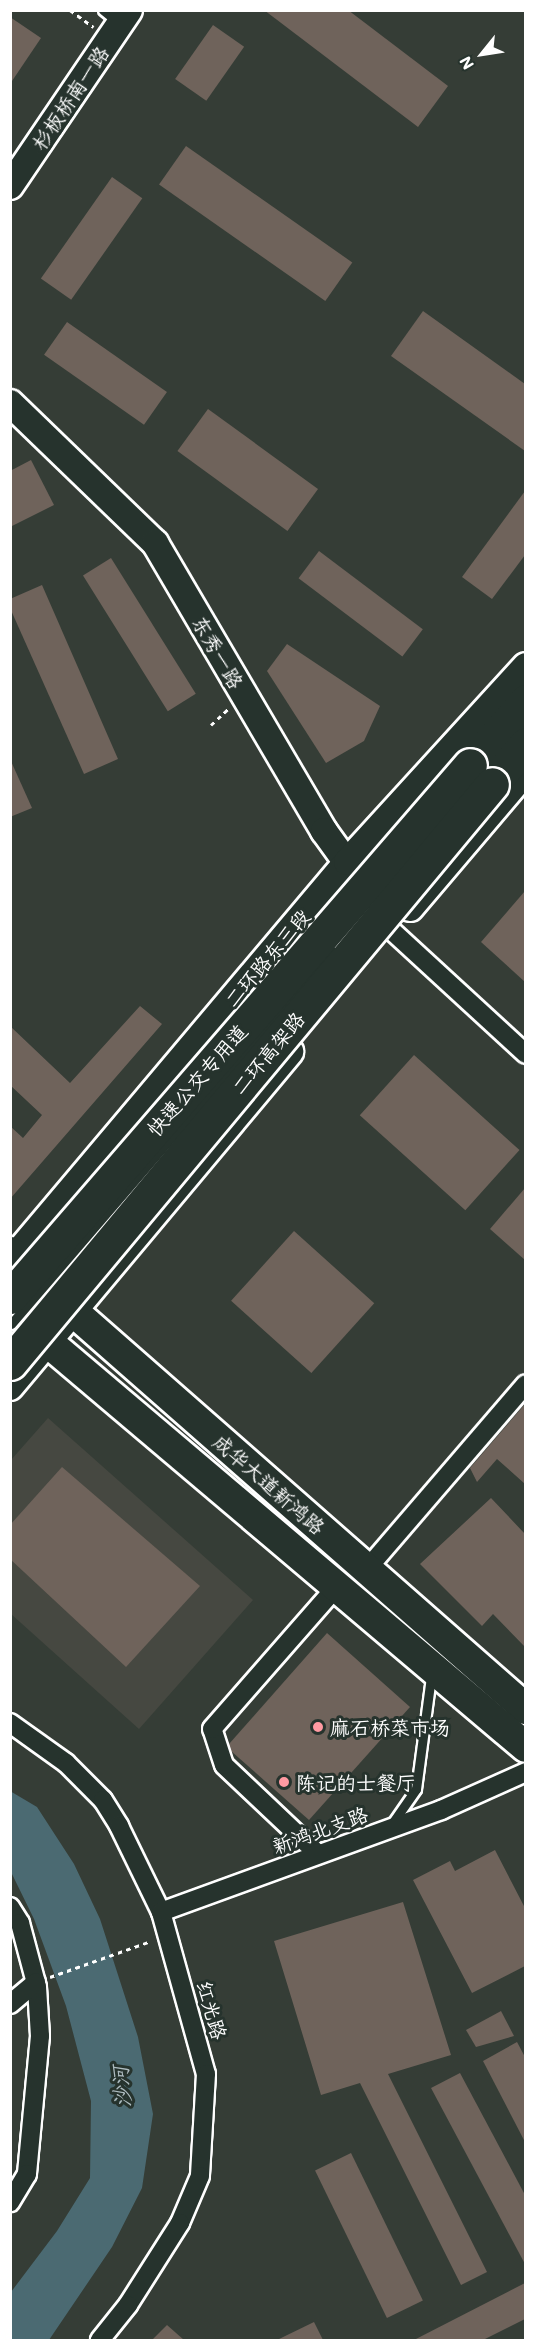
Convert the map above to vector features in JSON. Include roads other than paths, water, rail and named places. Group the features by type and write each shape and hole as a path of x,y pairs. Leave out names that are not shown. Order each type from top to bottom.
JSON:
{"highway":[{"name":"二环高架路","path":"10,1363 481,774 525,701"},
{"name":"二环高架路","path":"10,1295 481,774 525,744"}],"main road":[{"name":"杉板桥南一路","path":"10,186 115,21"},
{"name":"东秀一路","path":"10,403 155,543 324,831 392,930"},
{"name":"二环路东三段","path":"12,1261 347,862 525,666"},
{"path":"10,1387 525,771"},
{"name":"成华大道新鸿路","path":"12,1261 74,1312 525,1709"},
{"name":"成华大道新鸿路","path":"10,1310 338,1585 525,1747"}],"street":[{"path":"392,930 525,1054"},
{"path":"366,1570 525,1384"},
{"path":"318,1854 224,1765 212,1729 338,1585"},
{"name":"红光路","path":"10,1723 66,1763 103,1800 161,1912 206,2074 200,2176 180,2223 128,2305 100,2340"},
{"name":"新鸿北支路","path":"161,1912 389,1829 525,1772"},
{"path":"10,1907 20,1923 36,1982 40,2036 27,2174 10,2202"},
{"path":"10,2004 36,1982"}],"lane":[{"path":"429,831 481,774"},
{"path":"427,844 481,774"},
{"name":"快速公交专用道","path":"11,1325 341,941"},
{"path":"12,1261 33,1276 60,1267"},
{"path":"10,1295 11,1325"},
{"path":"389,1829 416,1788 432,1684 427,1663"}],"water":[{"name":"沙河","path":"10,1791 37,1807 74,1864 100,1919 138,2037 153,2114 142,2188 112,2247 49,2340 11,2340 11,2292 57,2231 90,2178 91,2101 66,2006 34,1919 11,1872"}],"place":[{"name":"麻石桥菜市场","path":"318,1727"},
{"name":"陈记的士餐厅","path":"284,1782"}]}
